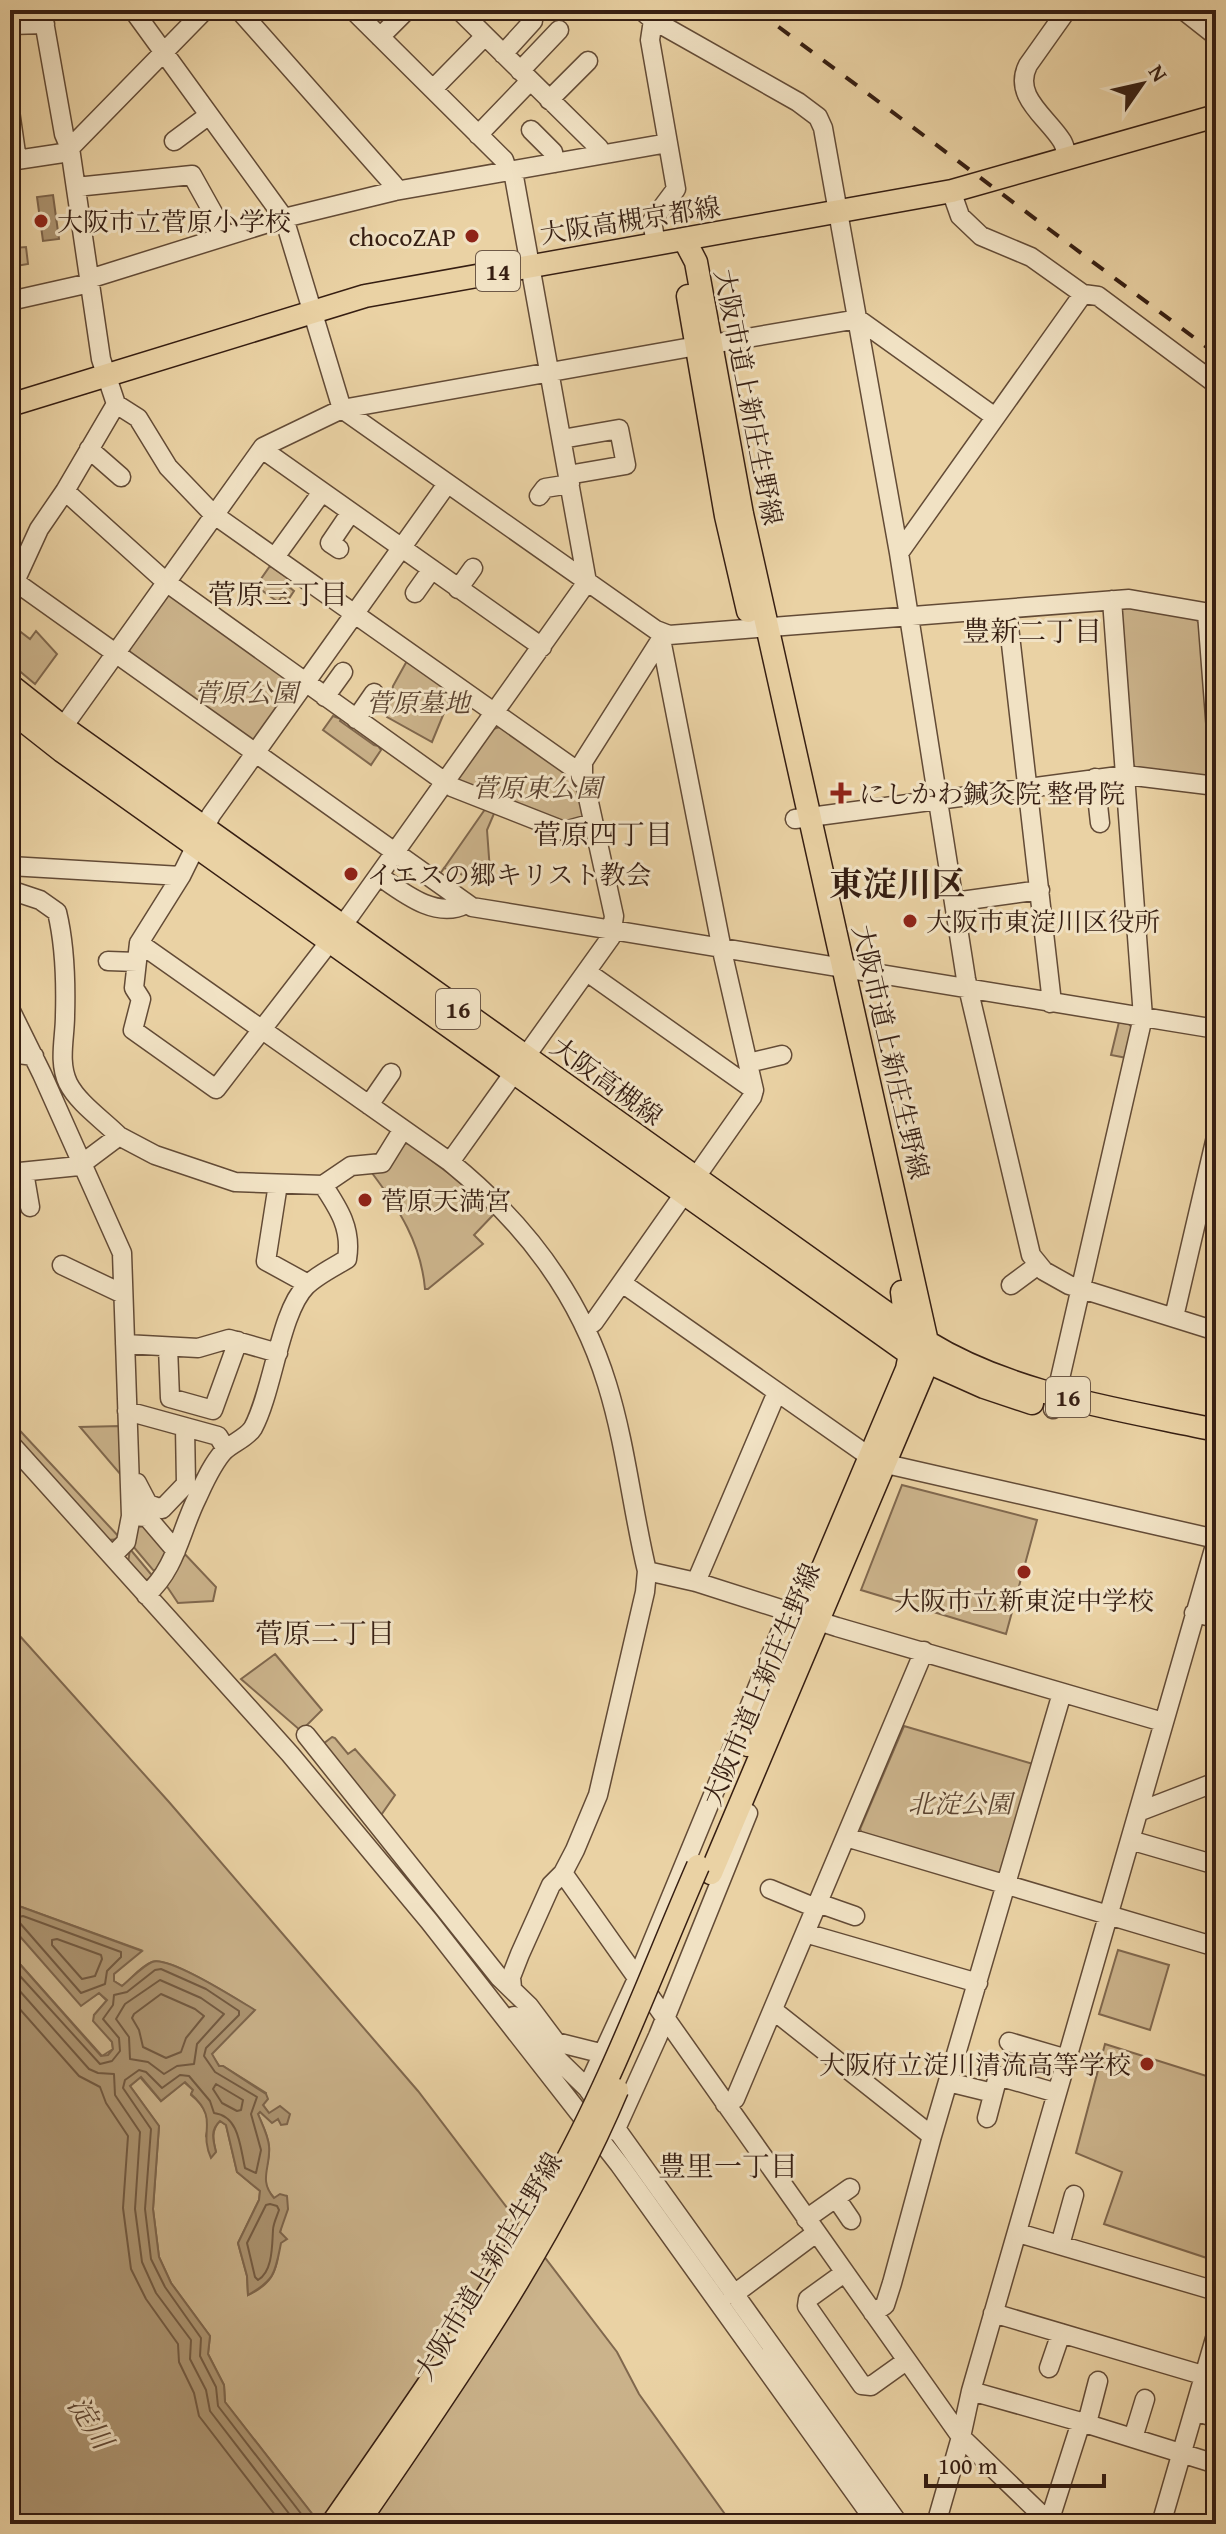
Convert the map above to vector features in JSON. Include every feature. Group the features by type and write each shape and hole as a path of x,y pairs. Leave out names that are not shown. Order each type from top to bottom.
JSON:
{"main road":[{"name":"大阪高槻京都線","path":"10,405 365,296 952,191 1216,116"},
{"name":"大阪市道上新庄生野線","path":"684,239 682,264 705,345 726,516 759,627 921,1352"},
{"name":"大阪高槻線","path":"10,685 201,837 921,1352 983,1370 1055,1402 1216,1445"},
{"name":"大阪高槻線","path":"10,710 62,751 201,837"},
{"name":"大阪市道上新庄生野線","path":"836,966 908,1328 921,1352"},
{"name":"大阪高槻線","path":"690,1186 908,1328"},
{"name":"大阪市道上新庄生野線","path":"357,2524 503,2306 571,2188 611,2106 704,1870 878,1461 907,1369 921,1352"},
{"name":"大阪高槻線","path":"1055,1402 1216,1430"},
{"name":"大阪市道上新庄生野線","path":"332,2524 486,2295 552,2188 599,2096 704,1870"}],"street":[{"path":"133,10 284,218 342,409 662,636 1129,599 1212,614 1216,730"},
{"path":"10,111 14,160 63,153 205,10"},
{"path":"239,10 394,185 395,191"},
{"path":"353,10 504,160 511,171 531,265 587,582 379,876 216,1089 133,1030 141,999 134,988 138,952 211,815 447,484"},
{"path":"380,37 407,10"},
{"path":"459,10 599,148 601,154"},
{"path":"1067,10 1028,65 1023,86 1040,115 1063,142 1068,158"},
{"path":"1183,10 1216,36"},
{"path":"656,244 652,221 676,189 650,40 651,13 798,102 818,117 823,128 899,553 968,989 1028,1248 1038,1265 1056,1279 1216,1331"},
{"path":"10,25 43,17 64,134 70,148 101,359 116,404 138,418 168,467 213,514 583,775"},
{"path":"503,54 533,21"},
{"path":"478,135 559,30"},
{"path":"433,89 485,36"},
{"path":"549,100 588,61"},
{"path":"174,141 209,115"},
{"path":"531,130 553,152 555,163"},
{"path":"10,301 90,281 284,218 395,191 668,143"},
{"path":"76,187 192,175 226,236"},
{"path":"954,199 960,216 981,236 1031,257 1083,294 1098,296 1216,384"},
{"path":"899,553 1083,294"},
{"path":"63,727 262,449 342,409 858,319 995,417"},
{"path":"116,404 39,529 12,583 116,652 466,904 1216,1029"},
{"path":"539,496 545,488 633,464 627,428 562,439"},
{"path":"89,449 121,477"},
{"path":"262,449 542,647"},
{"path":"65,491 166,582 445,783 564,831 593,823"},
{"path":"275,557 322,492"},
{"path":"339,549 330,543 351,512"},
{"path":"458,589 473,568"},
{"path":"415,593 432,569"},
{"path":"1055,1402 1143,1017 1112,600"},
{"path":"1007,609 1050,1003"},
{"path":"450,1162 611,937 614,916 583,775 583,762 662,636"},
{"path":"586,1328 594,1322 622,1283 754,1090 722,947 662,636"},
{"path":"325,697 343,672"},
{"path":"356,719 374,693"},
{"path":"802,817 1126,775 1216,786"},
{"path":"1095,778 1100,823"},
{"path":"10,866 181,876"},
{"path":"379,876 416,902 456,909 466,904"},
{"path":"10,890 40,900 57,912 63,948 63,1068 68,1084 77,1096 119,1136 155,1155 235,1182 323,1185 351,1166 382,1163 403,1129"},
{"path":"954,902 1040,890"},
{"path":"108,961 138,952 262,1029 450,1162 490,1194 521,1228 557,1276 586,1328 607,1384 647,1571 645,1592 598,1795 563,1873 551,1885 520,1954 511,1977 512,1988"},
{"path":"587,972 754,1090"},
{"path":"10,1009 122,1253 131,1516 126,1542 112,1556"},
{"path":"10,1053 34,1056"},
{"path":"748,1063 782,1055"},
{"path":"369,1105 391,1073"},
{"path":"30,1207 17,1172 83,1164 119,1136"},
{"path":"1174,1317 1216,1137"},
{"path":"278,1184 266,1261 308,1284"},
{"path":"146,1595 167,1572 194,1503 218,1458 251,1432 298,1296 308,1284 347,1259 347,1228 323,1185"},
{"path":"62,1265 123,1294"},
{"path":"1011,1284 1038,1265"},
{"path":"622,1283 878,1461 1216,1541 993,2313 936,2524"},
{"path":"125,1344 198,1348 229,1339 278,1353"},
{"path":"168,1347 170,1398 213,1410 238,1341"},
{"path":"696,1582 777,1392"},
{"path":"127,1411 218,1436 226,1449"},
{"path":"129,1481 137,1483 148,1504 162,1509 186,1484 185,1427"},
{"path":"10,1443 367,1844 619,2164 877,2524"},
{"path":"131,1516 147,1517 176,1551"},
{"path":"647,1571 696,1582 1163,1722"},
{"path":"1194,1613 1216,1618"},
{"path":"587,2088 637,1979 782,1628 809,1618"},
{"path":"615,2131 664,2019 819,1637 809,1618"},
{"path":"725,2104 735,2099 924,1651"},
{"path":"873,2313 885,2305 1062,1693"},
{"path":"306,1735 499,1977 512,1988 556,2042 604,2054"},
{"path":"1138,1812 1216,1782"},
{"path":"367,1844 386,1832"},
{"path":"846,1837 1216,1947"},
{"path":"1130,1840 1216,1865"},
{"path":"563,1873 961,2437 1050,2523 1098,2381"},
{"path":"770,1889 855,1916"},
{"path":"805,1933 978,1983"},
{"path":"497,2008 524,2021 587,2088 899,2524"},
{"path":"773,2010 932,2136"},
{"path":"1009,2042 1067,2059"},
{"path":"987,2118 998,2076 1057,2093"},
{"path":"948,2082 993,2093"},
{"path":"733,2295 811,2226 843,2193 851,2220"},
{"path":"1060,2245 1074,2195"},
{"path":"1018,2233 1216,2291"},
{"path":"844,2273 808,2299 807,2306 862,2385 871,2386 906,2361"},
{"path":"993,2313 1211,2378"},
{"path":"1049,2368 1061,2333"},
{"path":"1161,2524 1195,2411 1211,2378 1216,2335"},
{"path":"971,2391 1084,2422 1216,2464"},
{"path":"1133,2438 1145,2399"},
{"path":"1195,2411 1216,2418"}],"green space":[{"path":"10,211 14,248 26,247 28,264 10,267"},
{"path":"270,566 293,582 289,587 294,591 288,600 282,596 278,602 256,586"},
{"name":"菅原公園","path":"172,595 293,680 294,690 259,738 250,740 131,654 128,647 165,596"},
{"path":"1126,606 1196,619 1201,625 1213,773 1208,778 1136,768 1131,762 1119,611"},
{"path":"10,617 17,620 13,626 30,639 36,631 57,654 35,684 10,663"},
{"name":"菅原墓地","path":"408,659 453,691 432,742 387,717 393,686"},
{"path":"333,716 378,746 381,750 371,765 323,730"},
{"name":"菅原東公園","path":"500,727 574,779 585,818 564,827 454,783 493,729"},
{"path":"488,805 496,809 487,830 490,871 471,878 444,868"},
{"path":"1119,1022 1129,1024 1134,1030 1127,1058 1111,1055"},
{"path":"408,1143 495,1213 474,1235 483,1244 428,1289 425,1289 419,1257 407,1227 372,1173 401,1145"},
{"path":"10,1420 121,1539 108,1540 10,1432"},
{"path":"120,1426 121,1475 80,1427"},
{"path":"902,1485 1037,1520 1006,1634 861,1590"},
{"path":"137,1520 172,1549 163,1573 153,1570 132,1545"},
{"path":"130,1549 155,1579 142,1580 128,1563"},
{"path":"181,1550 216,1587 213,1601 178,1603 166,1585"},
{"path":"10,1625 169,1802 418,2091 617,2352 639,2394 732,2524 320,2524 225,2402 224,2385 208,2354 210,2336 171,2283 159,2257 153,2209 159,2126 130,2086 140,2077 161,2101 184,2082 193,2090 191,2095 206,2113 206,2136 216,2152 215,2128 220,2121 226,2125 237,2172 260,2191 259,2200 238,2243 247,2276 248,2295 258,2290 266,2284 274,2270 286,2196 274,2198 266,2185 269,2146 258,2114 260,2111 287,2124 269,2113 263,2105 266,2093 220,2067 211,2054 254,2010 203,1980 160,1962 148,1964 122,1986 114,1981 114,1974 141,1950 16,1905 10,1914"},
{"path":"275,1654 322,1710 301,1731 241,1679"},
{"name":"北淀公園","path":"904,1726 1033,1764 1003,1871 996,1875 863,1835 860,1829"},
{"path":"332,1737 348,1754 355,1749 395,1795 379,1818 323,1744"},
{"path":"10,1924 81,2005 99,1993 107,2001 94,2015 112,2042 113,2049 102,2056 10,1953"},
{"path":"1118,1950 1169,1965 1150,2030 1099,2014"},
{"path":"1105,2044 1216,2079 1216,2261 1104,2224 1122,2172 1076,2153"}],"water":[{"path":"53,195 59,239 43,241 37,197"},
{"name":"淀川","path":"16,1905 142,1951 114,1974 114,1981 122,1986 148,1964 160,1962 203,1980 255,2010 212,2054 219,2066 266,2094 268,2099 263,2105 269,2113 280,2106 290,2114 287,2124 281,2125 278,2119 272,2123 260,2112 258,2114 269,2146 266,2173 269,2191 274,2198 280,2194 287,2196 288,2209 280,2232 287,2239 281,2243 269,2280 248,2295 247,2276 238,2243 259,2200 260,2191 237,2172 226,2125 220,2121 215,2128 213,2139 216,2152 211,2158 206,2140 205,2111 185,2082 161,2101 141,2077 130,2086 159,2126 153,2209 159,2257 171,2283 210,2336 208,2354 224,2385 225,2402 320,2524 10,2524 10,1953 101,2056 108,2055 113,2049 112,2042 93,2021 94,2015 107,2000 99,1993 81,2006 10,1925 10,1914"}],"railway":[{"path":"756,10 1216,354"}],"place":[{"name":"大阪市立菅原小学校","path":"41,221"},
{"name":"chocoZAP","path":"472,236"},
{"name":"にしかわ鍼灸院 整骨院","path":"841,793"},
{"name":"イエスの郷キリスト教会","path":"351,874"},
{"name":"大阪市東淀川区役所","path":"910,921"},
{"name":"菅原天満宮","path":"365,1200"},
{"name":"大阪市立新東淀中学校","path":"1024,1572"},
{"name":"大阪府立淀川清流高等学校","path":"1147,2064"}],"district":[{"name":"菅原三丁目","path":"278,593"},
{"name":"豊新二丁目","path":"1032,630"},
{"name":"菅原四丁目","path":"603,833"},
{"name":"東淀川区","path":"897,883"},
{"name":"菅原二丁目","path":"325,1632"},
{"name":"豊里一丁目","path":"728,2165"}]}
